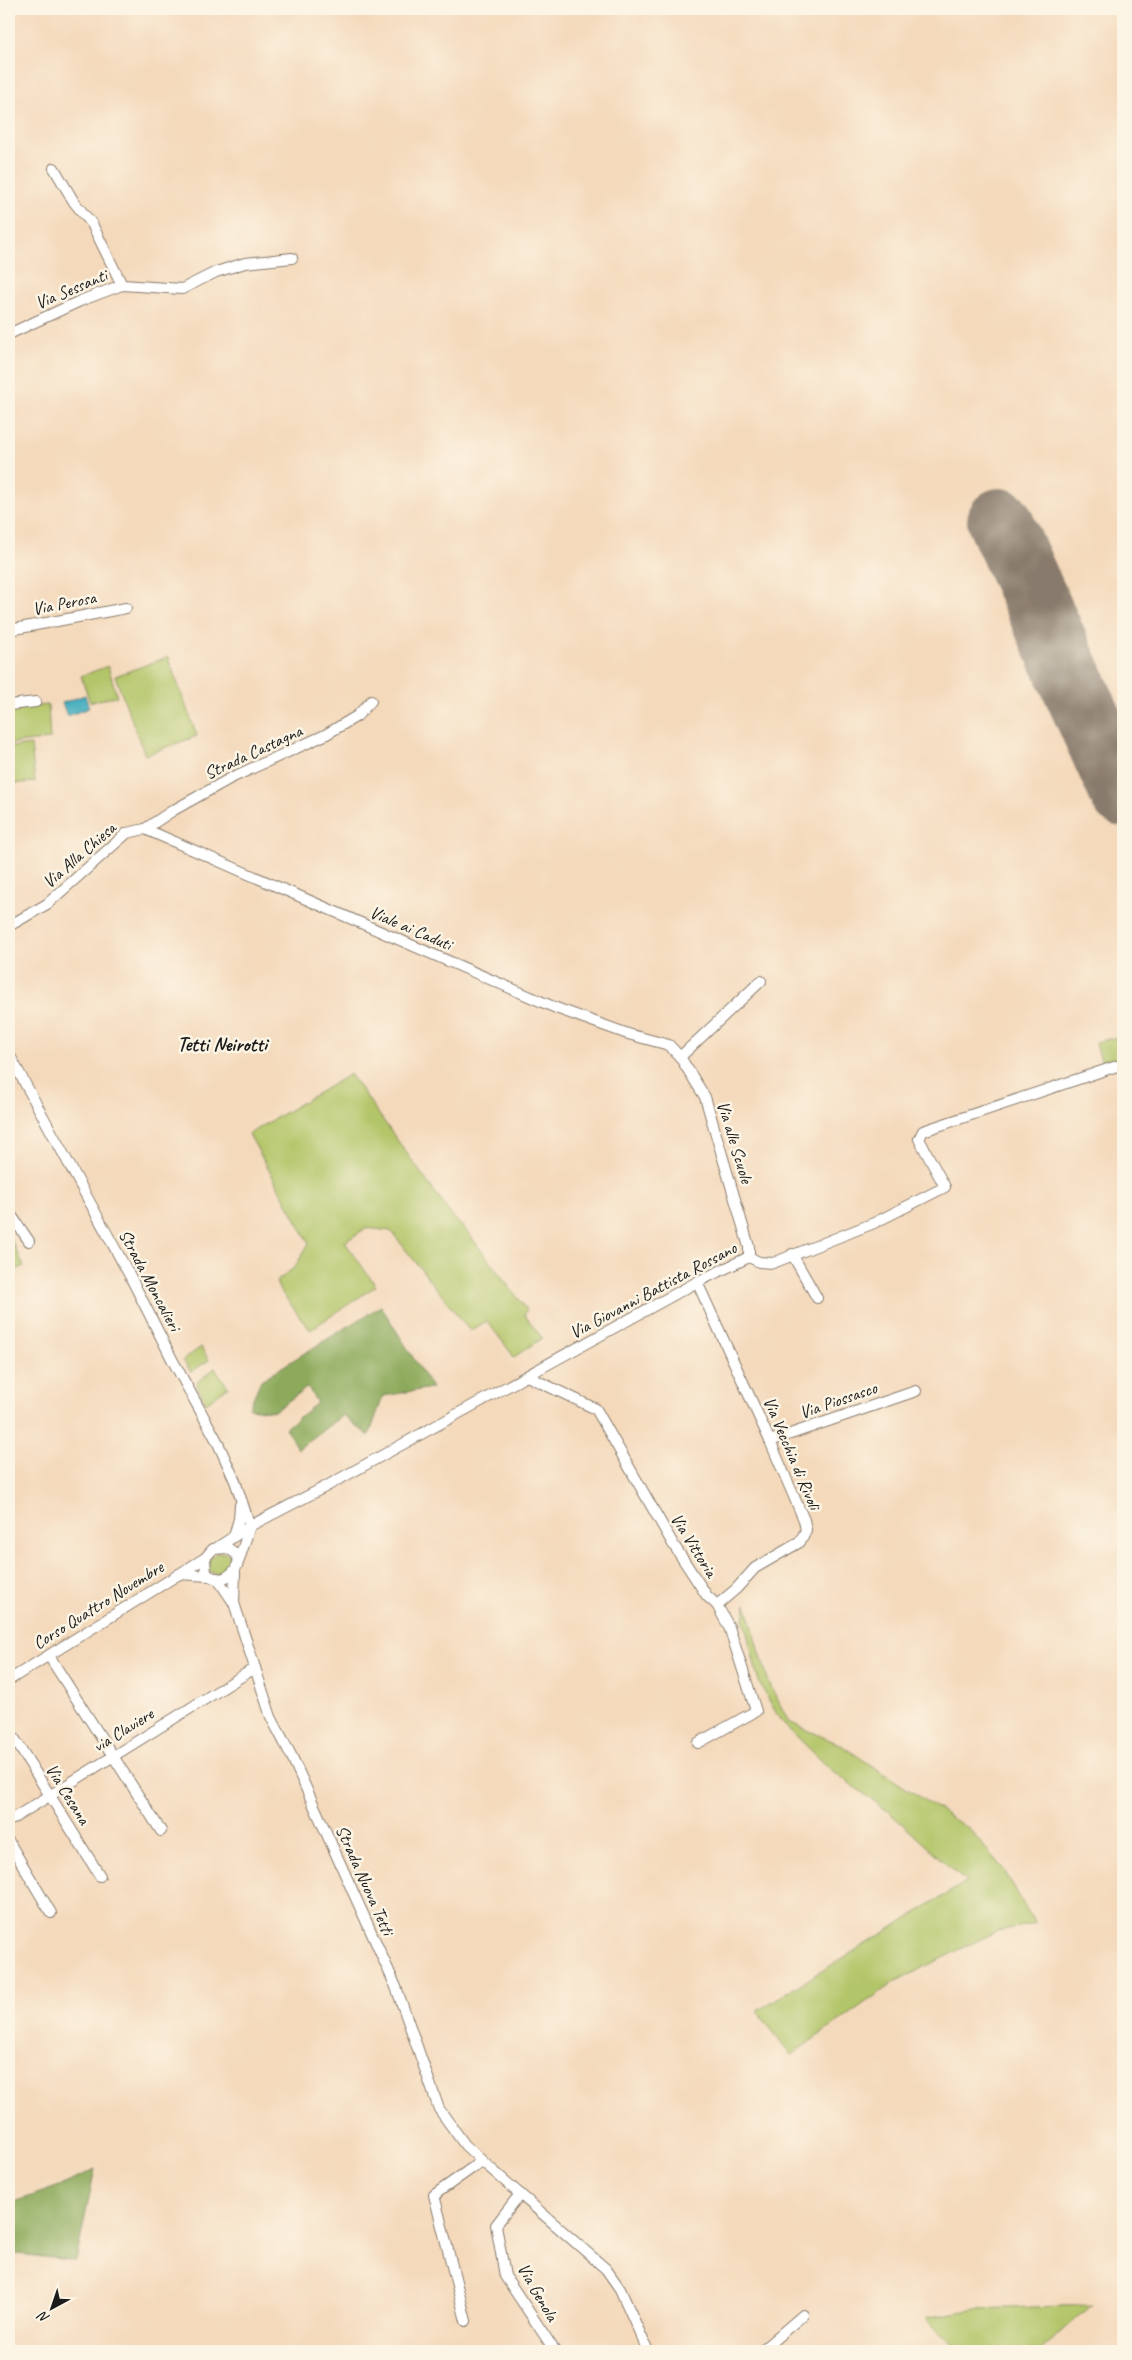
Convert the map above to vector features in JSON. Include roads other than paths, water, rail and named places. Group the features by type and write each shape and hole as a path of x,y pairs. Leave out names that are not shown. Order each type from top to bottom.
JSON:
{"street":[{"path":"54,168 74,202 92,224 122,285"},
{"name":"Via Sessanti","path":"9,334 80,301 122,285 182,289 216,272 245,263 292,258"},
{"name":"Via Perosa","path":"9,630 126,608"},
{"name":"Strada Castagna","path":"145,829 172,811 230,778 326,735 357,716 371,701"},
{"path":"9,705 36,702"},
{"name":"Via Alla Chiesa","path":"9,926 47,904 127,833 145,829"},
{"name":"Viale ai Caduti","path":"145,829 556,1008 628,1034 669,1045"},
{"path":"680,1057 761,981"},
{"name":"Via alle Scuole","path":"669,1045 680,1057 705,1098 750,1247 749,1257"},
{"name":"Strada Moncalieri","path":"9,1054 217,1441 234,1480 250,1526"},
{"name":"Via Giovanni Battista Rossano","path":"218,1547 250,1526 697,1282 749,1257 759,1262 773,1263 874,1223 945,1187 919,1138 923,1131 1123,1064"},
{"path":"9,1212 29,1241"},
{"path":"792,1254 817,1298"},
{"name":"Via Vecchia di Rivoli","path":"697,1282 770,1441 804,1520 806,1530 800,1542 755,1568 736,1589 717,1605"},
{"name":"Via Vittoria","path":"527,1376 596,1409 673,1544 706,1596 717,1605 729,1627 756,1711 698,1743"},
{"name":"Via Piossasco","path":"770,1441 916,1391"},
{"path":"234,1536 239,1519 240,1501"},
{"path":"239,1560 232,1550 218,1547 213,1549 205,1558 204,1569 213,1577 226,1577 235,1572 239,1560 250,1526"},
{"name":"Corso Quattro Novembre","path":"9,1680 205,1558"},
{"name":"Strada Nuova Tetti","path":"235,1572 234,1603 272,1717 396,1987 439,2109 465,2144 482,2161 606,2269 620,2288 648,2351"},
{"name":"Corso Quattro Novembre","path":"178,1574 213,1577"},
{"name":"Strada Nuova Tetti","path":"213,1577 234,1603"},
{"path":"48,1656 161,1831"},
{"name":"via Claviere","path":"9,1821 49,1794 255,1668"},
{"name":"Via Cesana","path":"9,1730 100,1876"},
{"path":"9,1842 51,1913"},
{"path":"466,2321 434,2195 482,2161"},
{"name":"Via Genola","path":"520,2194 496,2225 505,2276 555,2351"},
{"path":"761,2351 803,2315"}],"water":[{"path":"85,695 89,708 67,716 62,703"}],"district":[{"name":"Tetti Neirotti","path":"222,1044"}]}
